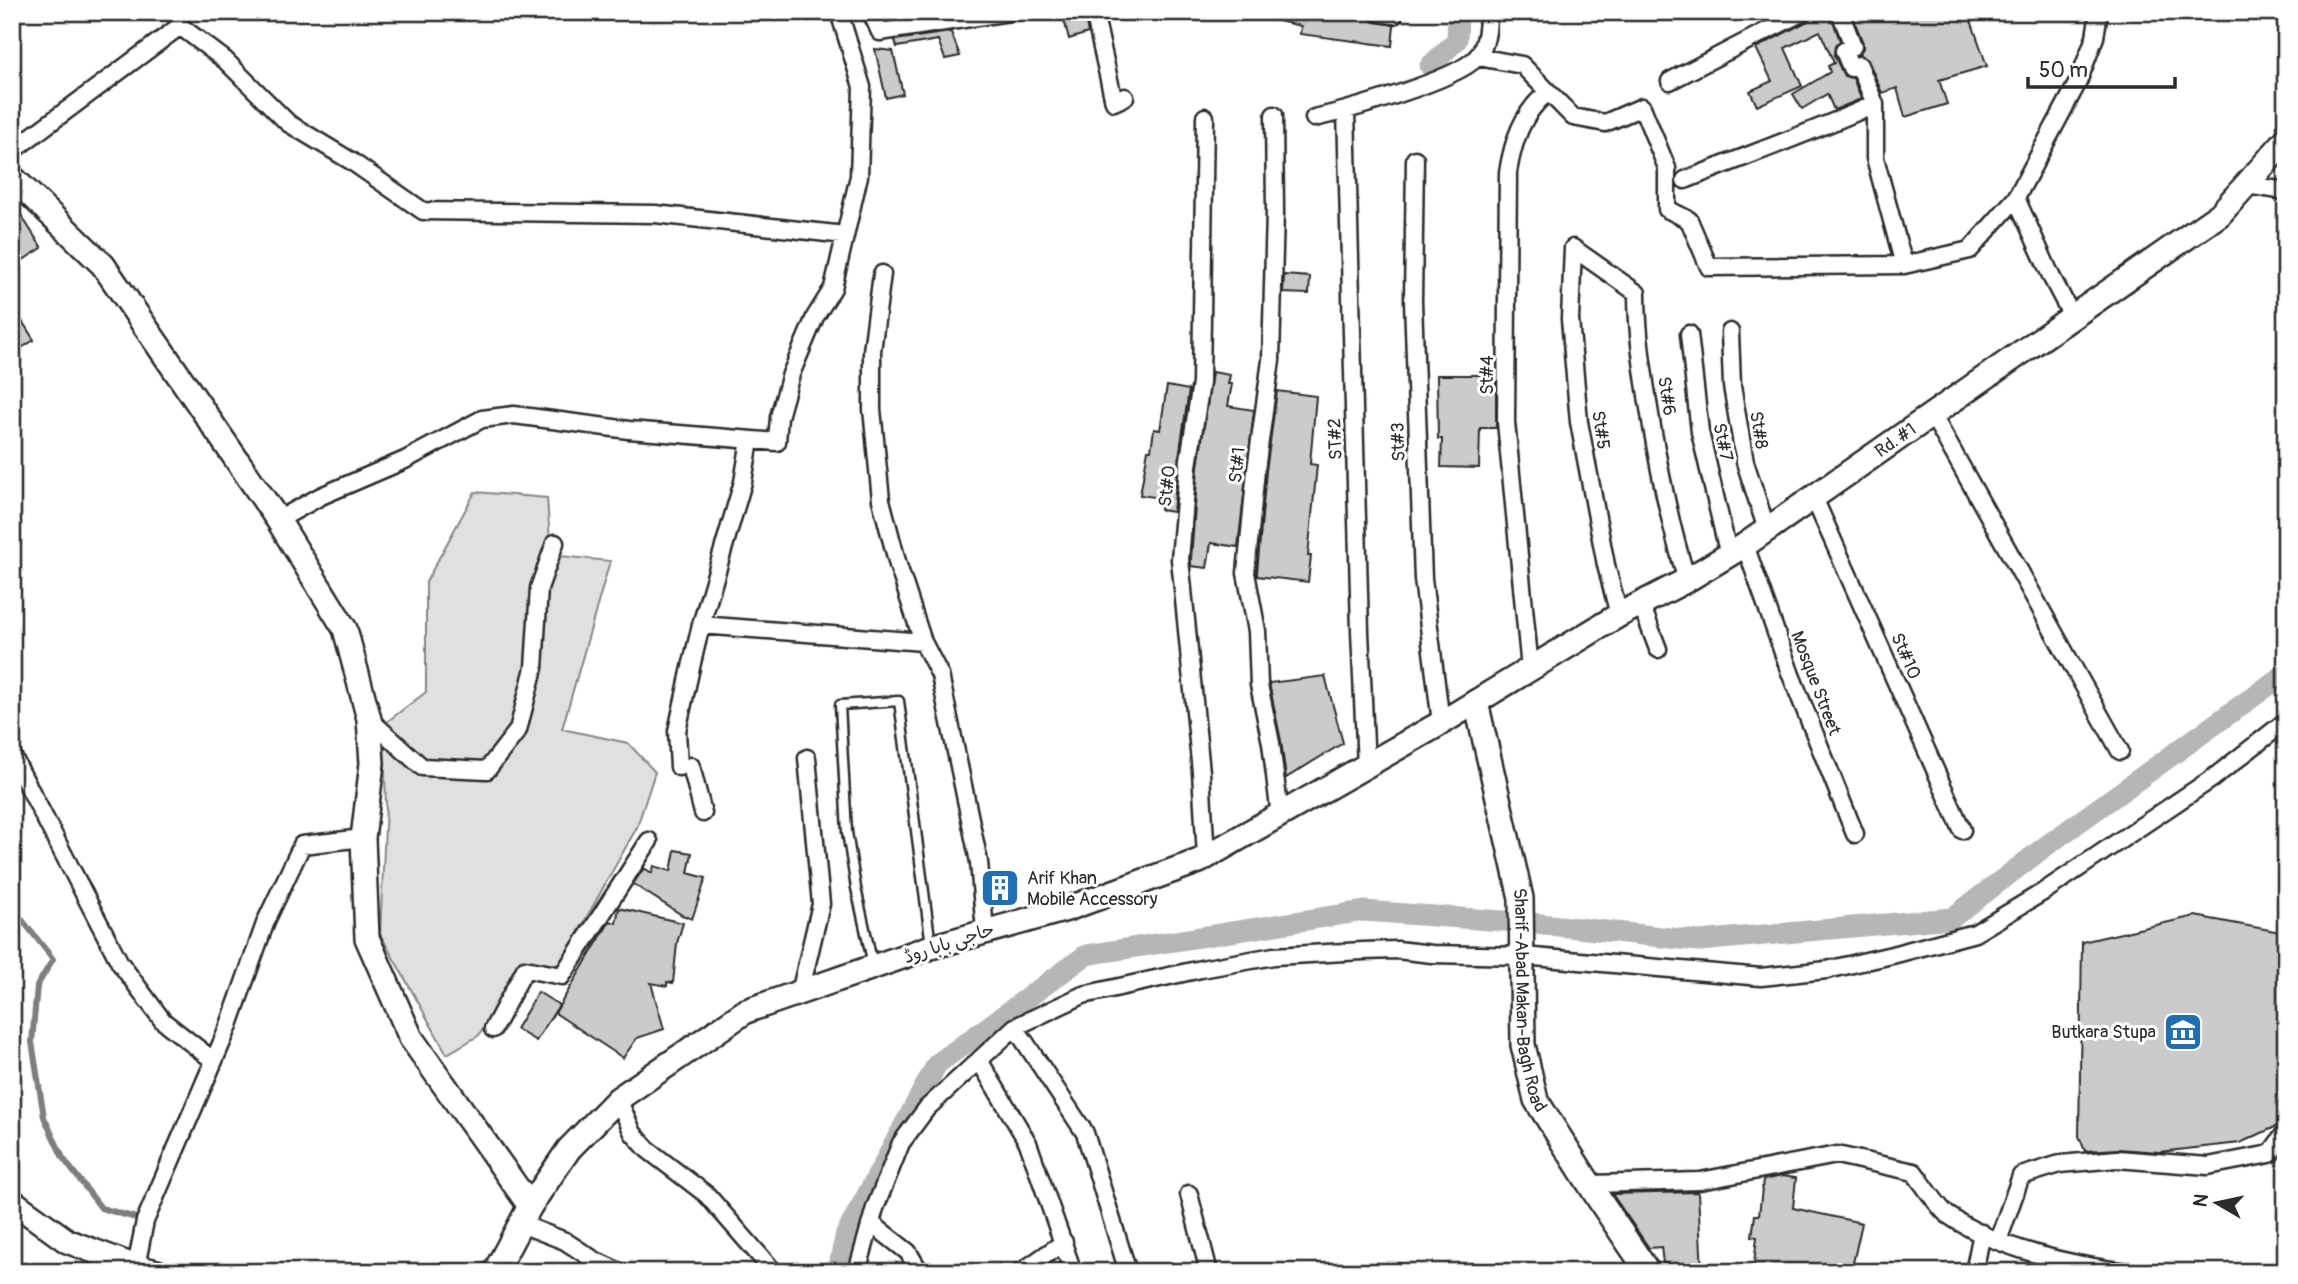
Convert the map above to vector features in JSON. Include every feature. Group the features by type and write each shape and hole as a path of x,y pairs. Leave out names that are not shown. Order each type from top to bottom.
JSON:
{"main road":[{"name":"Rd. #1","path":"1476,702 1619,615 1687,580 1737,550 1933,416 2220,214 2286,139"},
{"path":"12,177 103,265 278,520 345,629 369,719 372,762 363,838 367,938 411,1038 525,1215"},
{"name":"حاجی بابا روڈ","path":"497,1271 525,1215 569,1149 618,1099 746,1011 932,947 1067,909 1206,858 1476,702"},
{"name":"Sharif-Abad Makan-Bagh Road","path":"1476,702 1521,894 1523,1045 1536,1100 1648,1272"},
{"path":"12,1201 67,1241 147,1269"}],"street":[{"path":"871,12 880,32 1009,12"},
{"path":"1094,12 1114,102 1125,97"},
{"path":"1376,12 1394,15"},
{"path":"1314,118 1346,111 1461,70 1478,57 1488,30 1488,12"},
{"path":"1670,81 1803,12"},
{"path":"1840,12 1853,46 1844,51 1851,68 1859,65 1875,104 1875,158 1904,265"},
{"path":"1478,57 1522,65 1573,117 1605,123 1642,107 1667,168 1667,209 1689,220 1709,267 1904,265 1970,250 2016,198 2078,82 2095,37 2099,12"},
{"path":"278,520 321,496 405,460 482,419 514,415 629,430 778,442 779,417 791,374 815,317 833,288 859,176 862,86 839,16"},
{"path":"12,152 180,26 225,60 288,123 351,161 423,211 655,214 845,236"},
{"name":"St#4","path":"1530,669 1506,422 1508,172 1513,143 1533,104 1547,93"},
{"path":"1685,180 1775,144 1813,132 1875,104"},
{"name":"ST#2","path":"1346,111 1366,767"},
{"name":"St#1","path":"1274,115 1275,212 1271,360 1246,573 1257,631 1258,685 1265,708 1280,816"},
{"name":"St#0","path":"1205,117 1201,383 1188,466 1180,559 1201,772 1206,858"},
{"name":"St#3","path":"1415,159 1413,301 1423,566 1441,723"},
{"path":"2246,185 2286,191"},
{"path":"2016,198 2073,318"},
{"name":"St#6","path":"1573,248 1637,293 1637,322 1661,481 1687,580"},
{"name":"St#5","path":"1573,248 1570,319 1579,422 1606,565 1619,615"},
{"path":"882,274 872,351 872,409 881,500 923,642 940,675 979,862 985,931"},
{"name":"St#8","path":"1730,332 1732,386 1745,462 1767,530"},
{"name":"St#7","path":"1689,334 1700,432 1737,550"},
{"path":"1933,416 2120,751"},
{"path":"703,813 685,767 677,731 701,625 743,482 750,440"},
{"name":"St#10","path":"1814,498 1962,830"},
{"path":"369,719 422,767 487,770 518,730 534,668 539,588 555,543"},
{"name":"Mosque Street","path":"1737,550 1855,834"},
{"path":"1641,604 1658,649"},
{"path":"701,625 923,642"},
{"path":"857,1272 871,1223 901,1143 927,1108 1015,1027 1083,995 1273,956 1397,950 1432,954 1523,953 1761,977 1827,970 1975,933 2043,892 2213,778 2286,721"},
{"path":"12,755 120,963 163,1021 214,1061"},
{"path":"800,993 821,904 807,758"},
{"path":"147,1269 145,1221 181,1132 214,1061 266,921 302,845 363,838"},
{"path":"493,1029 525,969 562,976 649,841"},
{"path":"1015,1027 1086,1133 1128,1272"},
{"path":"979,1060 1028,1143 1073,1272"},
{"path":"618,1099 633,1133 648,1150 707,1195 774,1272"},
{"path":"1998,1241 2021,1176 2060,1164 2117,1159 2208,1166 2270,1154 2286,1132"},
{"path":"1591,1184 1700,1181 1837,1155 1914,1172 1945,1213 1998,1241 2091,1268 2129,1272"},
{"path":"1189,1194 1209,1272"},
{"path":"525,1215 594,1260 620,1272"},
{"path":"871,1223 908,1252 920,1272"},
{"path":"1974,1272 1982,1233"},
{"path":"1021,1272 1064,1242"}],"lane":[{"path":"873,968 847,832 840,705 899,701 932,947"}],"shaded area":[{"path":"475,492 547,498 551,555 610,561 562,729 628,743 655,772 637,827 559,967 520,960 491,1020 478,1036 447,1054 380,934 386,805 384,745 369,719 380,727 426,692 426,582"}],"building":[{"path":"1270,12 1328,12 1367,17 1374,22 1394,25 1392,46 1300,34 1301,26 1269,19"},
{"path":"1813,12 1830,12 1840,41 1835,46 1834,55 1844,76 1853,78 1861,99 1834,110 1827,94 1802,109 1793,94 1830,72 1828,66 1834,63 1820,31 1785,48 1802,86 1757,106 1750,91 1772,81 1756,48 1808,21"},
{"path":"1864,12 1968,12 1987,66 1939,80 1947,104 1905,117 1897,88 1882,93 1868,60 1859,55 1863,43 1853,18"},
{"path":"1084,14 1088,33 1069,39 1064,20"},
{"path":"951,32 960,56 945,59 938,40 897,47 895,40"},
{"path":"875,49 893,51 903,94 886,98"},
{"path":"12,201 42,248 12,267"},
{"path":"1284,275 1310,277 1309,294 1283,293"},
{"path":"12,305 34,340 12,354"},
{"path":"1212,372 1230,375 1228,384 1232,384 1228,406 1254,410 1238,547 1211,543 1207,568 1191,566 1191,559 1198,467"},
{"path":"1437,375 1496,375 1496,428 1480,428 1479,468 1441,467 1442,439 1438,439"},
{"path":"1167,386 1189,390 1173,512 1160,510 1162,498 1140,495 1154,429 1160,430"},
{"path":"1277,391 1316,396 1310,464 1317,465 1308,582 1257,576 1266,471"},
{"path":"1325,676 1343,743 1286,778 1269,683"},
{"path":"675,850 692,853 688,873 706,878 692,919 633,884 644,868 652,873 654,866 671,871"},
{"path":"619,908 683,923 677,943 673,983 667,982 667,986 651,983 664,1029 637,1038 623,1058 555,1013 610,921 616,923"},
{"name":"Butkara Stupa","path":"2195,916 2286,933 2286,1122 2240,1143 2159,1152 2118,1149 2085,1151 2079,1136 2082,942"},
{"path":"538,992 559,1005 536,1041 516,1029"},
{"path":"1782,1176 1796,1178 1793,1208 1862,1223 1851,1272 1753,1272 1757,1237 1752,1236 1755,1215 1759,1215 1763,1180"},
{"path":"1698,1192 1702,1272 1663,1263 1661,1247 1649,1248 1612,1194"}],"waterway":[{"path":"1430,66 1457,40 1458,12"},
{"path":"837,1272 846,1234 937,1064 1086,955 1364,911 1531,923 1699,941 1952,918 2046,846 2286,673"},
{"path":"12,907 53,959 37,986 32,1042 44,1117 63,1158 101,1208 143,1220"}],"place":[{"name":"Arif Khan Mobile Accessory","path":"1000,888"},
{"name":"Butkara Stupa","path":"2183,1032"}]}
